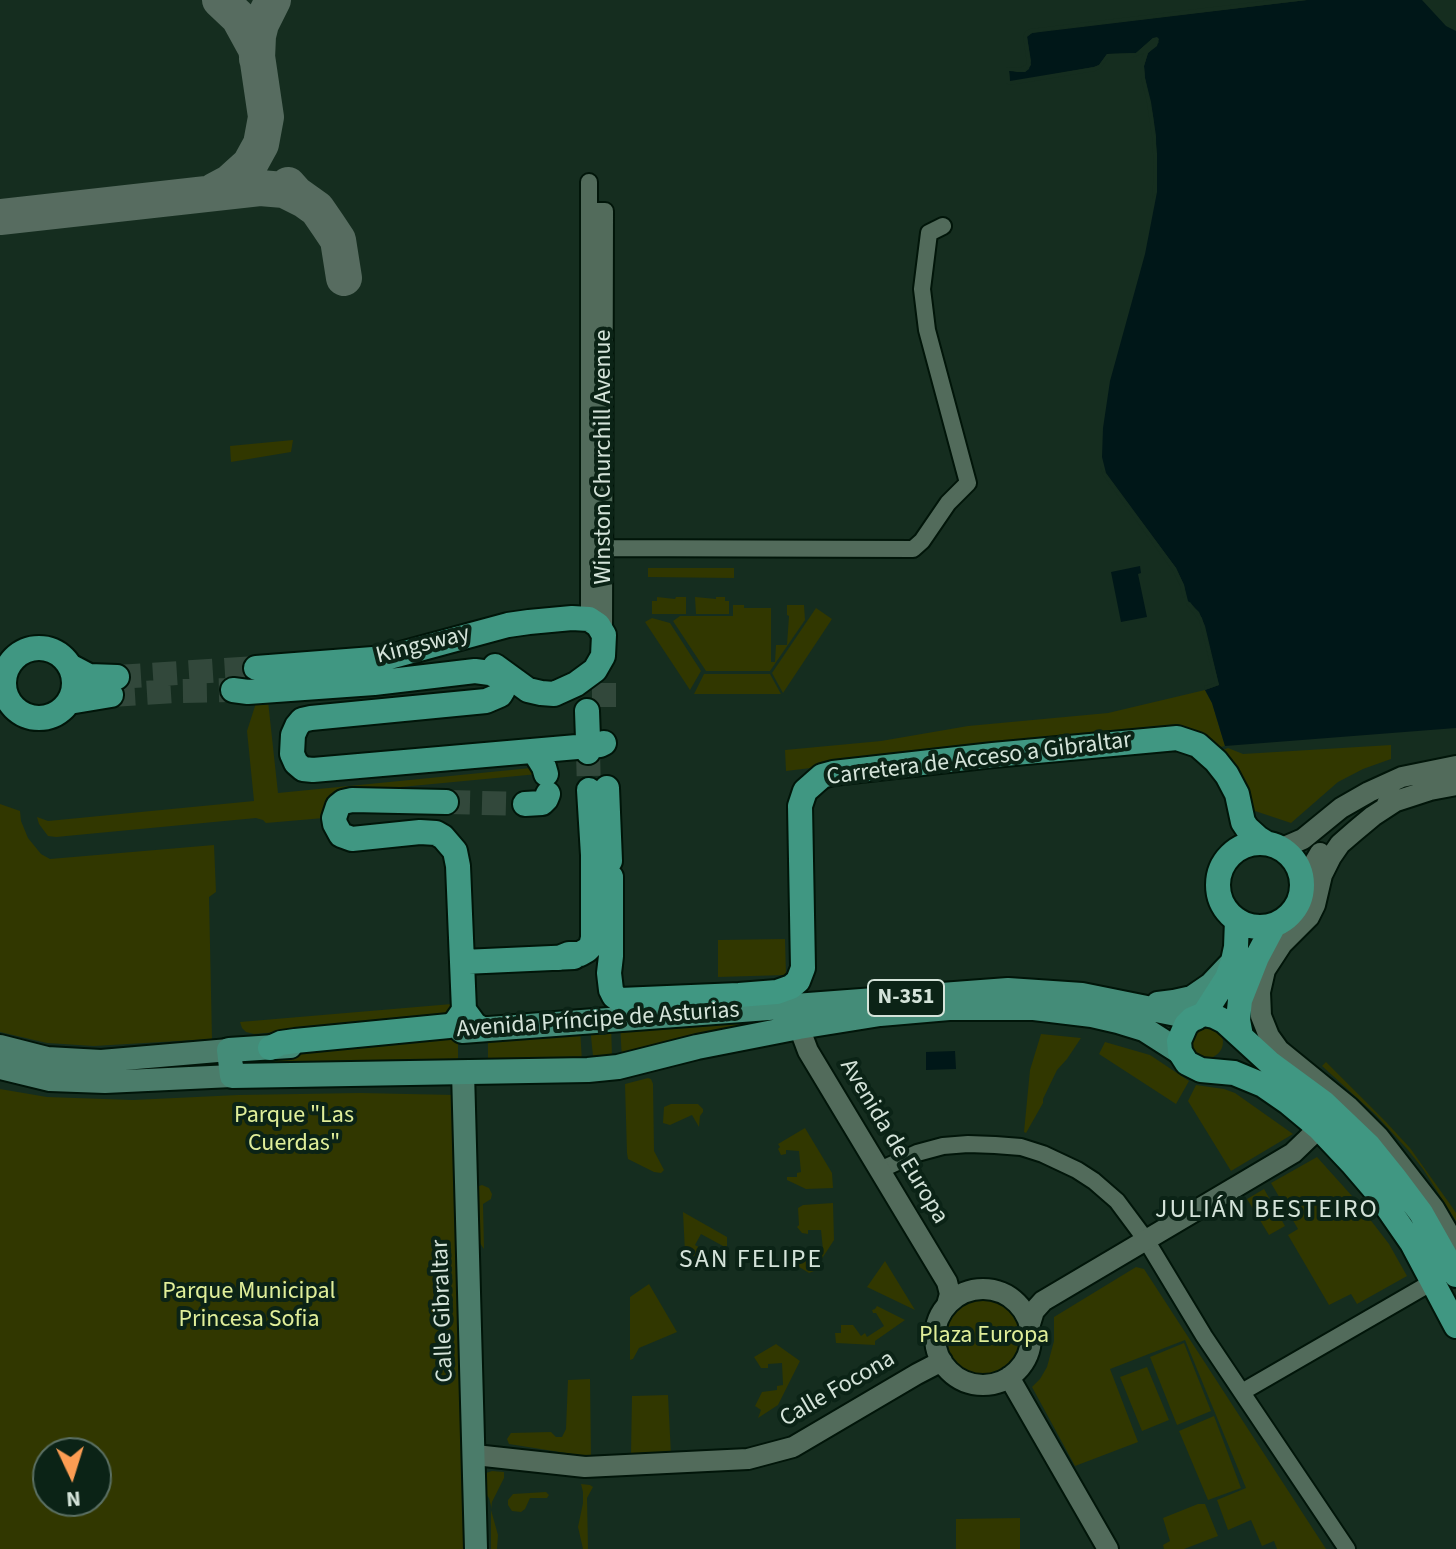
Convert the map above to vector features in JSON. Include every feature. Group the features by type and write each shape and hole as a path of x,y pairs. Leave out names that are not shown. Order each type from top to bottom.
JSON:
{"highway":[{"name":"Kingsway","path":"256,668 386,658 508,625 572,618 589,681 541,693 528,690 484,660 379,675 248,685 233,690 248,692 374,683 484,672 499,677 503,684 503,690 495,699 302,720 293,735 292,754 296,763 303,769 313,770 534,751"},
{"path":"43,648 59,654 70,666 114,686 69,702 56,714 46,718 25,716 4,700 4,666 19,653 43,648"},
{"path":"69,702 75,684 70,666"},
{"name":"Winston Churchill Avenue","path":"589,681 592,747"},
{"path":"589,681 580,739 592,747"},
{"name":"Carretera de Acceso a Gibraltar","path":"605,964 611,990 620,1000 777,992 791,987 798,981 803,968 800,806 805,791 812,783 833,773 1177,738 1198,745 1216,761 1237,794 1247,828 1274,845"},
{"path":"525,804 542,803 546,799 544,767 534,751 592,747"},
{"path":"463,962 559,958 605,964 608,872 598,789 593,855 593,938 587,950 559,958"},
{"path":"446,802 352,800 338,806 335,824 341,835 352,839 436,833 455,851 464,1010 482,1029"},
{"path":"1246,845 1274,845 1297,863 1303,882 1302,894 1292,913 1274,925 1255,927 1237,920 1224,906 1218,881 1227,858 1236,850 1246,845"},
{"path":"1180,1052 1179,1041 1186,1025 1200,1016 1227,978 1236,947 1237,920"},
{"path":"1241,1036 1238,1020 1240,1000 1274,925"},
{"path":"270,1048 295,1041 449,1026 464,1010"},
{"name":"Avenida Príncipe de Asturias","path":"1200,1016 1214,1016 1224,1021 1271,1064 1324,1103 1369,1146 1421,1213 1445,1278 1456,1326"},
{"name":"Avenida Príncipe de Asturias","path":"1180,1052 1187,1063 1201,1070 1234,1073 1254,1080 1319,1128 1376,1191 1412,1243 1445,1278"}],"main road":[{"path":"1126,1003 1161,1004 1192,998 1211,985 1233,961"},
{"name":"Avenida Príncipe de Asturias","path":"0,1046 47,1058 101,1061 1008,990 1082,995 1200,1016"},
{"name":"Avenida Príncipe de Asturias","path":"0,1068 50,1080 105,1082 232,1076 588,1070 618,1067 710,1044 850,1018 916,1010 984,1007 1067,1011 1118,1021 1144,1029 1180,1052"},
{"path":"229,1050 232,1076"},
{"name":"Calle Gibraltar","path":"463,1072 476,1549"}],"street":[{"name":"Winston Churchill Avenue","path":"589,182 597,548 589,681"},
{"path":"597,548 913,549 922,541 948,503 968,483 927,330 922,289 929,233 943,226"},
{"path":"1274,845 1303,839 1341,808 1402,777 1456,766"},
{"path":"1303,882 1321,852 1350,822 1399,799 1456,785"},
{"path":"1399,799 1355,831 1331,857 1309,917 1282,944 1265,970 1260,992 1261,1016 1279,1050 1349,1107 1379,1137 1434,1208 1456,1246"},
{"name":"Avenida de Europa","path":"799,1027 808,1051 947,1282"},
{"path":"1030,1324 1034,1311 1043,1301 1293,1153 1319,1128"},
{"path":"880,1170 917,1153 968,1144 1021,1147 1062,1162 1094,1181 1117,1201 1146,1240 1204,1336 1347,1549"},
{"path":"1242,1392 1445,1278"},
{"path":"947,1282 968,1291"},
{"path":"947,1282 950,1294 936,1331 937,1350 949,1370 961,1379 985,1385 998,1383 1017,1371 1029,1354 1031,1334 1026,1314 1016,1302 995,1290 982,1289 968,1291 947,1305"},
{"path":"1016,1302 1043,1301"},
{"name":"Calle Focona","path":"475,1455 585,1467 748,1459 793,1447 942,1361"},
{"path":"1009,1377 1108,1549"}],"green space":[{"path":"293,440 291,452 231,462 230,446"},
{"path":"648,568 734,568 734,578 648,577"},
{"path":"657,597 686,597 686,614 652,614 652,601 657,601"},
{"path":"695,597 725,597 725,601 729,601 729,614 696,614"},
{"path":"733,605 771,608 771,662 775,662 776,645 787,645 787,605 804,605 805,620 770,671 706,671 673,621 680,616 733,616"},
{"path":"816,608 832,619 783,693 772,673"},
{"path":"652,618 670,623 701,671 690,690 645,622"},
{"path":"704,674 770,674 781,694 694,694"},
{"path":"1205,690 1225,746 1217,748 1199,734 1160,726 837,760 819,767 786,771 785,750 881,741 968,726 1108,713"},
{"path":"251,699 268,701 278,793 531,768 538,774 359,791 324,818 266,823 256,818 56,837 48,836 39,824 37,817 48,821 254,801 247,731 255,706"},
{"path":"1391,745 1391,759 1338,782 1291,823 1252,810 1241,773 1223,750 1228,748 1243,754"},
{"path":"0,804 20,811 28,838 41,854 50,859 214,845 216,892 209,897 212,1039 94,1046 47,1043 0,1032"},
{"path":"785,939 786,975 718,977 718,940"},
{"path":"452,1004 448,1015 440,1018 254,1034 246,1032 240,1022"},
{"path":"850,1008 622,1059 620,1025"},
{"path":"611,1025 612,1055 593,1056 590,1027"},
{"path":"1207,1026 1219,1030 1223,1042 1219,1054 1207,1058 1195,1054 1191,1042 1195,1030"},
{"path":"580,1027 582,1062 488,1063 488,1034"},
{"path":"1041,1034 1081,1038 1057,1070 1026,1133 1030,1070"},
{"path":"454,1036 458,1039 458,1059 455,1063 245,1064 244,1061 245,1057"},
{"path":"1105,1042 1150,1055 1189,1081 1176,1104 1099,1054"},
{"path":"1326,1062 1410,1148 1456,1213 1456,1221 1408,1150 1376,1115 1322,1066"},
{"path":"648,1078 653,1084 654,1151 664,1170 661,1173 628,1159 627,1153 625,1084"},
{"path":"1196,1085 1235,1093 1293,1134 1231,1171 1188,1101"},
{"name":"Parque Municipal Princesa Sofia","path":"0,1089 47,1097 133,1100 360,1093 456,1095 468,1549 0,1549"},
{"path":"698,1104 703,1109 699,1127 692,1115 670,1125 663,1123 664,1107"},
{"path":"805,1128 832,1173 833,1188 806,1189 787,1180 787,1177 797,1177 797,1173 801,1172 799,1151 786,1150 786,1154 781,1155 778,1144"},
{"path":"1317,1157 1389,1244 1407,1276 1357,1304 1351,1294 1329,1305 1288,1235 1298,1229 1271,1183"},
{"path":"482,1185 489,1188 492,1194 491,1199 483,1204 484,1249 477,1239 476,1187"},
{"path":"1264,1189 1285,1226 1269,1235 1247,1199"},
{"path":"833,1203 834,1240 814,1271 809,1273 796,1265 803,1256 816,1255 816,1251 823,1250 821,1230 802,1233 797,1227 798,1208"},
{"path":"683,1212 727,1237 727,1255 721,1258 723,1246 701,1234 695,1245 702,1249 697,1256 689,1256 689,1252 685,1252"},
{"path":"885,1261 915,1310 867,1287"},
{"path":"1136,1267 1144,1269 1326,1549 1277,1549 1274,1541 1262,1546 1251,1520 1228,1530 1217,1500 1246,1488 1185,1340 1110,1369 1138,1442 1075,1466 1032,1387 1047,1367 1054,1341 1054,1317"},
{"path":"649,1284 677,1332 639,1348 630,1360 630,1297"},
{"name":"Plaza Europa","path":"976,1299 990,1299 1004,1305 1015,1316 1021,1337 1018,1352 1010,1364 990,1375 976,1375 962,1369 951,1358 945,1344 945,1330 951,1316 962,1305"},
{"path":"877,1306 905,1320 875,1341 875,1345 836,1343 835,1333 841,1333 841,1325 853,1325 861,1336 865,1333 867,1337 884,1326 873,1313"},
{"path":"1184,1343 1211,1411 1177,1425 1150,1357"},
{"path":"776,1344 800,1361 778,1405 758,1418 761,1410 755,1406 762,1392 777,1390 777,1386 783,1385 782,1363 761,1368 754,1357"},
{"path":"1147,1367 1169,1420 1142,1431 1120,1377"},
{"path":"590,1379 591,1457 509,1444 507,1439 511,1433 551,1432 556,1437 562,1437 566,1429 568,1380"},
{"path":"668,1395 671,1455 631,1453 632,1396"},
{"path":"1214,1416 1241,1488 1208,1500 1179,1431"},
{"path":"492,1471 504,1472 504,1478 491,1510 489,1498 482,1490 483,1476"},
{"path":"581,1484 593,1487 587,1498 588,1549 583,1549 578,1527 583,1503"},
{"path":"546,1492 549,1495 547,1498 530,1498 521,1512 512,1511 508,1505 513,1494"},
{"path":"1205,1504 1218,1536 1184,1549 1164,1549 1163,1545 1170,1541 1163,1518"},
{"path":"491,1510 498,1535 497,1549 491,1549"},
{"path":"1020,1518 1020,1549 956,1549 956,1519"}],"shaded area":[{"path":"1307,0 1422,0 1446,26 1456,31 1456,728 1225,746 1205,690 1219,685 1205,626 1199,612 1188,601 1176,568 1106,473 1102,457 1110,381 1145,254 1157,192 1156,136 1144,66 1148,53 1159,42 1153,38 1136,53 1107,54 1094,67 1010,82 1009,70 1025,72 1029,69 1031,61 1027,37 1032,33"},
{"path":"1140,566 1141,573 1138,574 1147,617 1121,622 1111,572"},
{"path":"955,1051 956,1069 926,1070 926,1052"}],"pier":[{"path":"1272,0 1307,0 1043,31 1027,36 1031,65 1025,72 1009,71 1010,81 1094,67 1107,54 1136,53 1153,38 1159,39 1157,46 1148,53 1144,66 1157,153 1157,192 1152,199 1152,137 1141,78 1144,53 1131,58 1108,58 1095,71 1010,85 1006,83 1006,67 1020,68 1027,64 1023,36 1030,29"},
{"path":"1100,466 1176,568 1184,585 1186,596 1183,598 1173,571 1103,475"},
{"path":"1190,602 1202,618 1219,685 1205,690 1204,686 1215,683 1199,620 1186,604"}],"taxiway":[{"path":"214,191 229,183 250,164 261,144 266,117 256,49 239,18 220,0"},
{"path":"257,59 261,24 273,0"},
{"path":"288,185 317,209 338,240 344,278"},
{"path":"0,217 260,188 284,190 304,200"}],"tunnel":[{"path":"117,677 256,668"},
{"path":"604,683 604,711"},
{"path":"111,695 233,690"},
{"path":"588,752 589,790"},
{"path":"446,802 525,804"}],"district":[{"name":"JULIÁN BESTEIRO","path":"1267,1211"},
{"name":"SAN FELIPE","path":"751,1261"}],"park label":[{"name":"Parque \"Las Cuerdas\"","path":"294,1131"}]}
